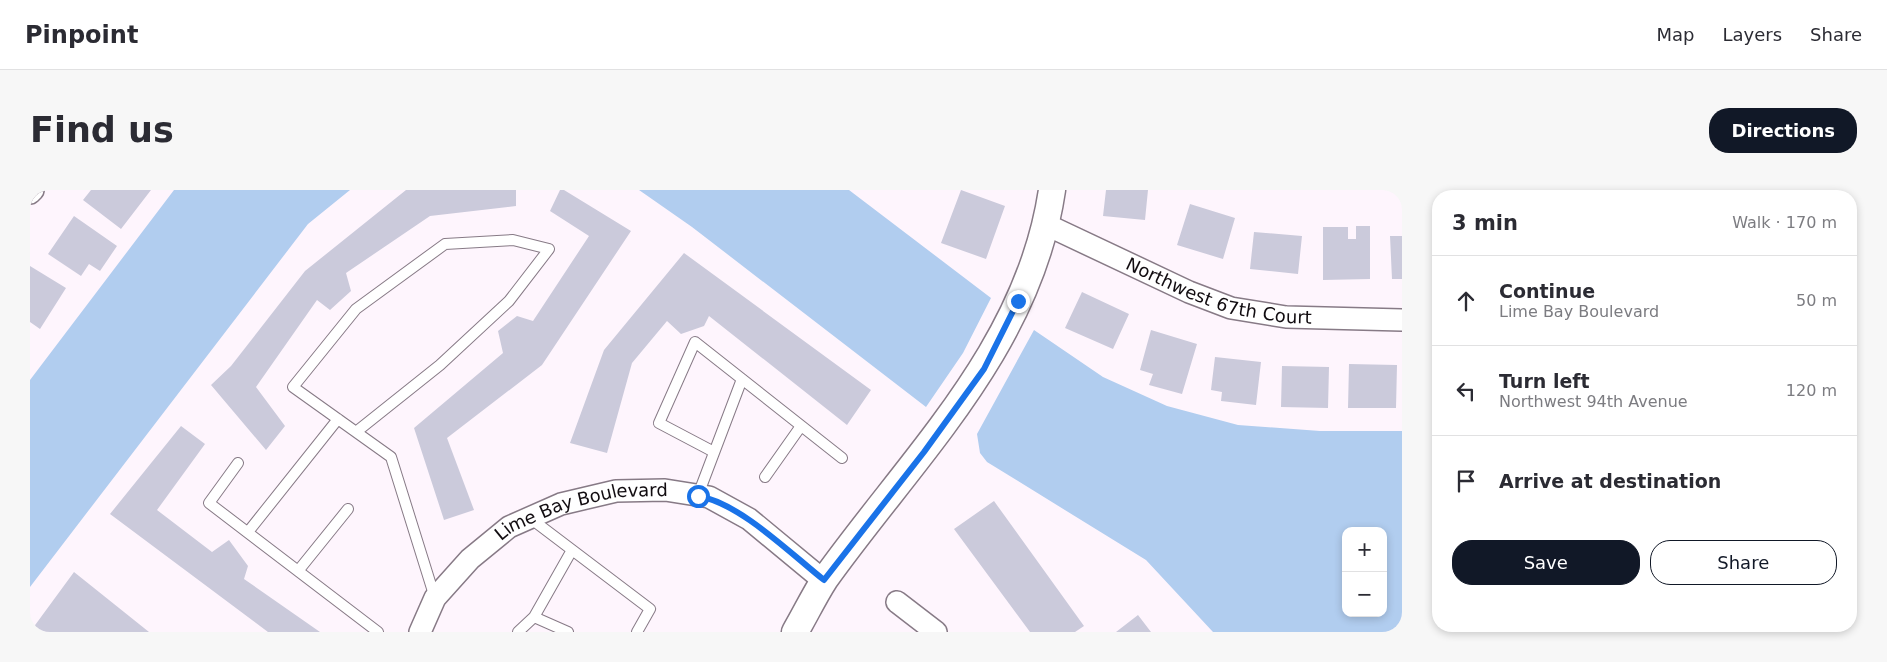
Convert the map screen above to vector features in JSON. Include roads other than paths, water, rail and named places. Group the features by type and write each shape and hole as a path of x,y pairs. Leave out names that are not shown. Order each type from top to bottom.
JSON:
{"street":[{"path":"30,193 33,190"},
{"path":"795,632 824,580 924,452 984,369 1018,301 1047,225 1052,190"},
{"name":"Northwest 67th Court","path":"1047,225 1189,292 1231,308 1286,317 1402,320"},
{"name":"Lime Bay Boulevard","path":"420,632 435,598 470,559 509,527 561,504 616,491 665,490 709,498 749,519 824,580"},
{"path":"897,602 936,632"}],"lane":[{"path":"356,432 440,365 509,301 549,249 513,240 445,244 356,309 293,387 338,419 356,432 391,457 435,598"},
{"path":"714,452 659,423 695,342 842,458"},
{"path":"698,496 742,379"},
{"path":"248,532 338,419"},
{"path":"765,477 801,426"},
{"path":"238,463 209,503 378,632"},
{"path":"298,571 348,508"},
{"path":"530,518 650,609 637,632"},
{"path":"518,632 534,617 572,550"},
{"path":"534,617 568,632"}],"water":[{"path":"174,190 350,190 308,224 30,587 30,380"},
{"path":"639,190 849,190 991,298 963,353 926,407 692,227"},
{"path":"1034,330 1103,377 1167,406 1238,425 1320,431 1402,431 1402,632 1213,632 1146,560 987,462 980,453 977,434"}]}
